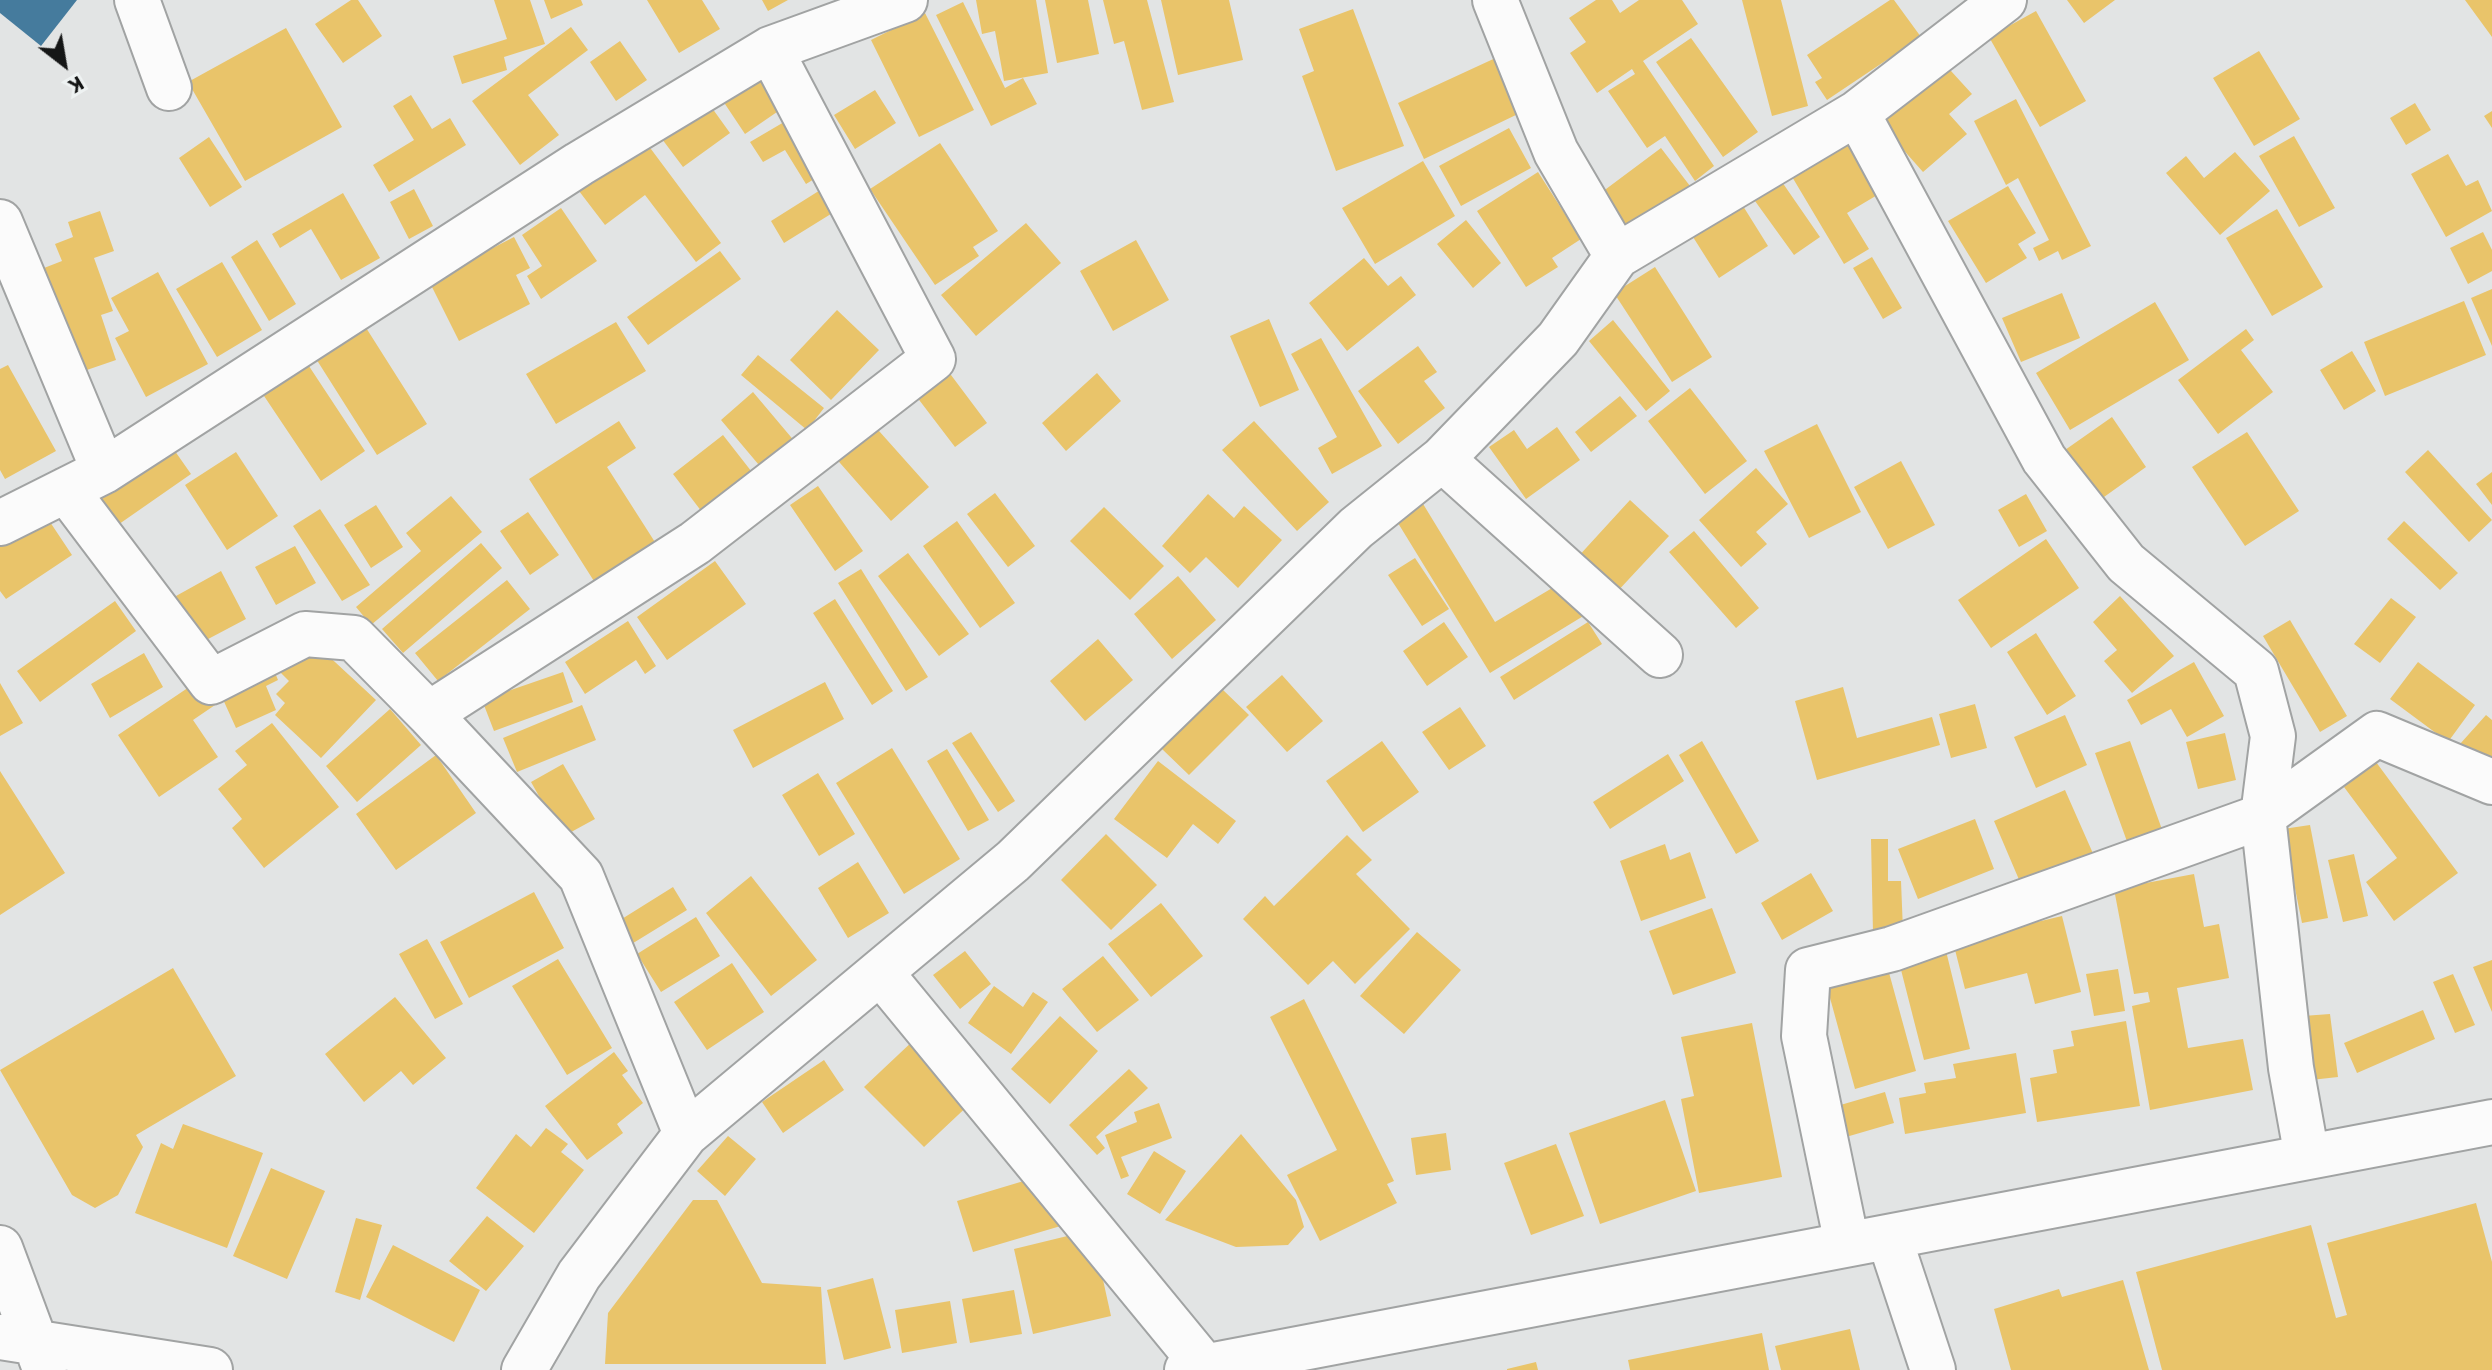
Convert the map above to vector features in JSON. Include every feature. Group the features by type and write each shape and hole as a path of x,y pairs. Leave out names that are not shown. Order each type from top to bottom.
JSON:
{"street":[{"path":"137,0 169,88"},
{"path":"0,523 85,481 579,164 770,49 905,0"},
{"path":"1495,0 1556,152 1617,256"},
{"path":"524,1370 579,1275 686,1134 1013,861 1356,528 1442,459 1558,339 1617,256 1857,113 2004,0"},
{"path":"429,714 695,543 933,359 770,49"},
{"path":"1857,113 2044,459 2126,563 2256,671 2273,736 2263,816 2291,1068 2307,1157"},
{"path":"0,222 85,481 211,682 305,634 354,638 581,876 686,1134"},
{"path":"1442,459 1660,655"},
{"path":"1933,1370 1868,1240 1804,1036 1808,970 1892,949 2263,816 2377,734 2492,782"},
{"path":"880,972 1196,1368 2492,1122"},
{"path":"0,1248 28,1350 210,1370"}],"building: Konut":[{"path":"351,0 358,0 382,36 343,63 315,24"},
{"path":"494,0 530,0 545,44 504,57 507,70 462,84 453,56 507,39"},
{"path":"544,0 581,0 583,5 551,19"},
{"path":"647,0 702,0 720,29 679,53"},
{"path":"762,0 788,0 768,11"},
{"path":"976,0 1036,0 1048,73 1004,81 995,31 982,34"},
{"path":"1045,0 1088,0 1099,54 1057,63"},
{"path":"1103,0 1147,0 1174,102 1142,110 1124,41 1114,44"},
{"path":"1161,0 1229,0 1243,60 1178,75"},
{"path":"1596,0 1612,0 1620,13 1639,0 1682,0 1698,24 1643,61 1714,166 1695,181 1665,136 1647,148 1608,91 1635,74 1632,69 1597,93 1570,53 1586,42 1569,18"},
{"path":"1742,0 1781,0 1808,106 1772,116"},
{"path":"1894,0 1921,37 1827,100 1815,82 1822,78 1807,55"},
{"path":"2067,0 2115,0 2084,23"},
{"path":"2465,0 2492,0 2492,37"},
{"path":"963,2 1005,88 1023,78 1037,104 991,126 936,15"},
{"path":"1353,9 1404,146 1336,171 1302,76 1314,71 1299,29"},
{"path":"2036,11 2086,101 2040,127 1989,37"},
{"path":"925,13 974,110 919,137 871,40"},
{"path":"571,27 588,50 528,95 559,135 520,165 472,101"},
{"path":"286,28 342,127 245,181 188,82"},
{"path":"1691,38 1758,132 1723,157 1656,62"},
{"path":"620,41 647,80 616,101 590,62"},
{"path":"2259,51 2300,119 2254,146 2213,78"},
{"path":"1502,55 1513,78 1504,84 1518,114 1424,159 1398,103"},
{"path":"763,57 793,101 745,134 715,89"},
{"path":"1941,60 1972,94 1949,114 1967,134 1923,172 1876,119"},
{"path":"875,90 896,123 855,149 834,115"},
{"path":"411,95 432,129 450,118 466,145 389,192 373,165 414,140 393,106"},
{"path":"2016,99 2091,246 2062,260 2058,251 2039,261 2033,248 2049,240 2018,178 2006,185 1974,121"},
{"path":"707,101 730,133 683,167 659,135"},
{"path":"2415,103 2431,130 2406,145 2390,118"},
{"path":"2492,111 2492,128 2484,116"},
{"path":"796,115 829,170 806,184 785,150 763,162 750,142"},
{"path":"1509,128 1531,168 1461,206 1439,166"},
{"path":"2294,136 2335,208 2299,227 2259,156"},
{"path":"209,137 242,187 210,207 179,158"},
{"path":"645,141 721,243 696,262 645,195 605,225 579,191"},
{"path":"1848,141 1879,194 1847,213 1869,249 1844,264 1791,175"},
{"path":"940,143 998,231 973,247 979,256 935,285 870,189"},
{"path":"1661,148 1690,186 1626,234 1598,195"},
{"path":"2235,152 2270,191 2220,235 2166,173 2186,156 2204,178"},
{"path":"2448,154 2466,186 2478,180 2492,211 2446,237 2411,174"},
{"path":"1423,161 1455,216 1375,264 1342,208"},
{"path":"1538,172 1581,239 1552,258 1558,267 1526,287 1477,211"},
{"path":"833,182 847,204 784,243 771,221"},
{"path":"1782,182 1820,237 1794,255 1755,201"},
{"path":"2008,186 2036,233 2018,244 2027,258 1986,283 1948,221"},
{"path":"414,189 433,226 409,239 390,202"},
{"path":"343,193 380,258 341,280 311,229 280,248 272,234"},
{"path":"1743,206 1768,246 1719,278 1693,237"},
{"path":"561,208 597,261 541,299 527,276 542,266 522,235"},
{"path":"2277,209 2323,287 2272,316 2226,238"},
{"path":"100,211 114,251 94,258 113,311 101,315 116,360 81,372 44,268 62,261 55,244 73,237 68,222"},
{"path":"1466,220 1501,263 1473,288 1437,244"},
{"path":"1026,223 1061,263 976,336 941,295"},
{"path":"2483,232 2492,250 2492,271 2468,284 2450,248"},
{"path":"514,237 530,268 516,275 530,304 459,341 429,281"},
{"path":"257,240 296,304 269,321 231,257"},
{"path":"1136,240 1169,300 1113,331 1080,271"},
{"path":"720,251 741,279 648,345 627,317"},
{"path":"1872,257 1902,308 1883,319 1853,268"},
{"path":"1364,258 1388,286 1401,276 1416,295 1347,351 1309,303"},
{"path":"222,262 262,330 217,357 176,289"},
{"path":"1655,267 1712,357 1672,382 1614,293"},
{"path":"158,272 208,364 146,397 115,338 129,331 111,298"},
{"path":"2492,289 2492,346 2471,298"},
{"path":"2062,293 2080,338 2021,362 2002,318"},
{"path":"2464,301 2486,355 2385,396 2364,342"},
{"path":"2155,302 2189,360 2070,430 2036,373"},
{"path":"837,310 879,350 831,400 790,360"},
{"path":"1269,319 1299,390 1260,407 1230,336"},
{"path":"1613,320 1670,391 1646,411 1589,341"},
{"path":"616,322 646,371 556,424 526,374"},
{"path":"363,323 427,424 377,455 313,354"},
{"path":"2246,329 2254,340 2241,350 2273,392 2218,434 2178,380"},
{"path":"1321,338 1382,446 1332,474 1318,448 1337,437 1291,354"},
{"path":"1418,346 1437,372 1424,381 1445,408 1398,444 1358,391"},
{"path":"2352,351 2376,391 2344,410 2320,370"},
{"path":"301,354 365,451 321,481 256,384"},
{"path":"758,355 824,408 807,430 741,375"},
{"path":"942,363 987,423 955,447 910,388"},
{"path":"8,365 56,451 5,479 0,470 0,369"},
{"path":"1097,373 1121,401 1066,451 1042,423"},
{"path":"1690,388 1747,461 1705,494 1648,421"},
{"path":"753,392 796,443 764,471 721,420"},
{"path":"1620,396 1637,416 1591,452 1575,432"},
{"path":"2112,417 2146,467 2090,507 2055,457"},
{"path":"619,421 636,448 607,467 660,550 599,589 529,479"},
{"path":"1254,421 1329,502 1297,531 1222,450"},
{"path":"871,422 929,487 891,521 833,455"},
{"path":"1817,424 1861,512 1809,538 1764,451"},
{"path":"1557,427 1580,460 1526,499 1489,447 1514,430 1527,449"},
{"path":"2247,432 2299,511 2245,546 2192,467"},
{"path":"723,435 755,476 705,516 673,474"},
{"path":"170,444 191,474 112,529 91,499"},
{"path":"2428,450 2492,520 2469,542 2405,472"},
{"path":"236,452 278,516 227,550 185,485"},
{"path":"1901,461 1935,525 1888,549 1854,487"},
{"path":"1756,468 1788,504 1756,532 1767,544 1741,567 1699,520"},
{"path":"2492,472 2492,505 2476,484"},
{"path":"818,486 863,551 835,571 790,505"},
{"path":"995,493 1035,546 1008,567 967,514"},
{"path":"1208,494 1234,518 1244,506 1282,540 1238,588 1206,557 1190,573 1162,546"},
{"path":"1417,494 1495,622 1564,581 1585,615 1490,673 1390,510"},
{"path":"2026,494 2047,531 2019,547 1998,510"},
{"path":"451,496 482,532 371,625 356,607 421,551 406,533"},
{"path":"1630,500 1669,536 1615,594 1576,559"},
{"path":"376,505 403,547 371,568 344,525"},
{"path":"1104,507 1164,566 1130,600 1070,541"},
{"path":"320,509 370,585 342,601 293,526"},
{"path":"528,512 559,555 530,575 500,531"},
{"path":"44,513 72,555 6,599 0,591 0,542"},
{"path":"957,521 1015,603 980,628 923,546"},
{"path":"2404,521 2458,573 2440,590 2387,539"},
{"path":"1694,531 1759,608 1736,628 1669,552"},
{"path":"2046,539 2079,588 1991,648 1958,600"},
{"path":"481,543 502,568 403,653 382,629"},
{"path":"295,546 316,583 276,605 255,567"},
{"path":"908,553 969,634 939,656 878,576"},
{"path":"1415,558 1449,609 1422,626 1388,575"},
{"path":"715,561 746,604 667,660 637,617"},
{"path":"861,569 928,677 906,691 838,583"},
{"path":"221,571 246,619 193,647 167,601"},
{"path":"1178,576 1216,620 1172,659 1134,614"},
{"path":"507,580 530,609 438,681 415,653"},
{"path":"2120,596 2174,656 2132,693 2104,661 2117,650 2093,622"},
{"path":"2391,598 2416,617 2380,663 2354,644"},
{"path":"835,599 893,691 872,705 813,613"},
{"path":"115,601 136,631 40,702 17,671"},
{"path":"2290,620 2347,716 2320,732 2263,636"},
{"path":"628,621 656,666 645,674 636,660 585,694 565,662"},
{"path":"1444,622 1468,657 1427,686 1403,651"},
{"path":"1588,622 1602,644 1514,700 1500,677"},
{"path":"2036,633 2076,696 2047,715 2007,652"},
{"path":"308,637 376,700 321,758 275,715 285,703 276,694 289,681 277,669"},
{"path":"1098,639 1133,680 1085,721 1050,681"},
{"path":"144,653 163,687 110,718 91,684"},
{"path":"270,661 278,680 266,686 276,710 236,728 216,684"},
{"path":"2194,662 2224,716 2187,737 2171,709 2141,725 2127,700"},
{"path":"2418,662 2475,705 2448,742 2390,699"},
{"path":"563,672 573,702 494,731 482,700"},
{"path":"1282,675 1323,721 1287,752 1246,707"},
{"path":"201,679 218,703 193,720 218,757 159,797 118,735"},
{"path":"825,682 844,719 753,768 733,730"},
{"path":"0,683 23,723 0,736"},
{"path":"1843,687 1857,738 1932,717 1940,745 1817,780 1795,701"},
{"path":"1222,689 1249,715 1189,775 1162,749"},
{"path":"1975,704 1987,748 1951,758 1939,714"},
{"path":"582,705 596,740 517,772 503,738"},
{"path":"1460,707 1486,746 1449,770 1422,732"},
{"path":"390,709 421,745 357,802 326,766"},
{"path":"2065,715 2087,765 2036,788 2014,737"},
{"path":"2486,715 2492,720 2492,772 2460,744"},
{"path":"272,723 339,807 264,868 232,828 242,819 218,789 247,765 235,751"},
{"path":"971,732 1015,801 998,812 952,743"},
{"path":"2225,733 2236,780 2198,789 2186,742"},
{"path":"1382,741 1419,792 1363,832 1326,781"},
{"path":"1702,741 1759,841 1736,854 1679,755"},
{"path":"2130,741 2168,846 2133,858 2095,753"},
{"path":"892,748 960,859 904,894 836,783"},
{"path":"947,749 989,820 968,831 927,761"},
{"path":"1668,754 1684,781 1610,829 1593,802"},
{"path":"436,755 476,813 396,870 356,814"},
{"path":"1158,761 1236,821 1218,844 1193,824 1167,858 1114,819"},
{"path":"2376,762 2458,873 2394,921 2366,882 2397,858 2344,787"},
{"path":"563,764 595,819 562,837 531,782"},
{"path":"0,771 65,873 0,915"},
{"path":"818,773 855,834 819,856 782,795"},
{"path":"2065,790 2095,858 2023,889 1994,821"},
{"path":"1975,819 1994,869 1918,899 1898,849"},
{"path":"2310,825 2328,918 2302,923 2283,829"},
{"path":"1106,834 1157,885 1111,930 1061,880"},
{"path":"1347,835 1372,860 1356,874 1410,929 1355,984 1333,961 1308,985 1243,919 1265,896 1274,906"},
{"path":"1871,839 1888,839 1888,881 1901,881 1903,931 1873,933"},
{"path":"1665,844 1670,860 1690,852 1706,898 1641,921 1620,861"},
{"path":"2354,854 2368,916 2343,922 2328,860"},
{"path":"858,862 889,913 848,938 818,888"},
{"path":"1811,873 1833,911 1782,940 1761,903"},
{"path":"2194,874 2204,927 2219,924 2229,978 2177,988 2188,1048 2243,1039 2253,1090 2150,1110 2132,1006 2150,1002 2148,992 2134,994 2114,889"},
{"path":"751,876 817,960 771,996 706,913"},
{"path":"673,887 687,910 630,945 617,922"},
{"path":"534,892 564,948 469,998 440,942"},
{"path":"1161,903 1203,956 1151,997 1108,944"},
{"path":"1712,908 1736,973 1673,995 1649,931"},
{"path":"2062,916 2081,992 2035,1004 2027,973 1965,989 1953,942"},
{"path":"696,917 720,956 661,992 637,954"},
{"path":"1417,932 1461,970 1404,1034 1360,996"},
{"path":"427,939 463,1004 435,1019 399,954"},
{"path":"965,951 991,984 960,1009 933,975"},
{"path":"1946,951 1970,1049 1924,1060 1899,962"},
{"path":"1103,956 1139,1000 1097,1032 1062,989"},
{"path":"558,959 612,1048 567,1075 512,986"},
{"path":"2492,960 2492,1012 2473,967"},
{"path":"732,963 764,1012 707,1050 674,1002"},
{"path":"173,968 236,1076 136,1135 143,1147 118,1195 95,1208 72,1195 0,1070"},
{"path":"1888,969 1916,1071 1855,1089 1827,987"},
{"path":"2118,969 2125,1011 2094,1016 2086,974"},
{"path":"2453,974 2475,1025 2455,1033 2433,982"},
{"path":"994,986 1023,1007 1033,992 1048,1002 1011,1054 968,1023"},
{"path":"395,997 446,1058 413,1085 401,1071 364,1102 325,1054"},
{"path":"1304,999 1394,1181 1387,1184 1397,1203 1320,1241 1287,1175 1337,1150 1270,1017"},
{"path":"2423,1010 2435,1039 2357,1073 2344,1043"},
{"path":"2330,1014 2338,1077 2311,1080 2303,1016"},
{"path":"1060,1016 1098,1051 1050,1104 1011,1069"},
{"path":"2126,1021 2140,1106 2037,1122 2030,1078 2057,1073 2053,1050 2074,1046 2071,1031"},
{"path":"1752,1023 1782,1177 1699,1193 1681,1099 1694,1096 1681,1037"},
{"path":"915,1039 974,1100 924,1147 864,1087"},
{"path":"614,1052 628,1071 622,1075 643,1103 617,1124 623,1133 587,1160 545,1106"},
{"path":"2016,1053 2026,1113 1905,1134 1899,1098 1926,1093 1924,1083 1956,1078 1953,1064"},
{"path":"824,1060 844,1090 783,1133 762,1102"},
{"path":"1129,1069 1148,1088 1096,1137 1105,1148 1097,1155 1069,1125"},
{"path":"1885,1092 1894,1123 1846,1137 1837,1106"},
{"path":"1665,1100 1696,1191 1600,1224 1569,1133"},
{"path":"1159,1103 1172,1138 1121,1157 1129,1176 1121,1179 1105,1135 1137,1122 1134,1112"},
{"path":"183,1124 263,1153 227,1248 135,1213 161,1143 173,1149"},
{"path":"546,1128 568,1144 561,1152 584,1170 534,1233 476,1188 516,1134 531,1147"},
{"path":"1446,1133 1451,1170 1416,1175 1411,1138"},
{"path":"1241,1134 1296,1200 1304,1227 1288,1245 1236,1247 1165,1220"},
{"path":"728,1136 756,1159 725,1196 697,1171"},
{"path":"1556,1144 1584,1216 1531,1235 1504,1163"},
{"path":"1154,1151 1186,1171 1160,1214 1127,1194"},
{"path":"271,1168 325,1191 287,1279 233,1256"},
{"path":"1037,1177 1064,1225 973,1252 957,1201"},
{"path":"693,1200 717,1200 762,1283 821,1287 826,1364 605,1364 608,1313"},
{"path":"2476,1203 2492,1262 2492,1370 2162,1370 2136,1272 2311,1225 2336,1318 2347,1315 2327,1243"},
{"path":"487,1216 524,1246 486,1291 449,1261"},
{"path":"356,1218 382,1225 360,1300 335,1292"},
{"path":"1092,1230 1111,1316 1033,1334 1014,1249"},
{"path":"393,1245 480,1290 454,1342 366,1297"},
{"path":"873,1278 891,1348 844,1360 827,1290"},
{"path":"2123,1280 2149,1370 2011,1370 1994,1309 2059,1289 2062,1297"},
{"path":"1014,1290 1022,1334 970,1343 962,1299"},
{"path":"950,1301 957,1343 902,1353 895,1310"},
{"path":"1850,1329 1860,1370 1781,1370 1775,1346"},
{"path":"1762,1333 1769,1370 1630,1370 1628,1360"},
{"path":"1536,1362 1538,1370 1507,1370 1507,1369"}],"building: Kamu":[{"path":"0,0 77,0 41,46 0,13"}]}
